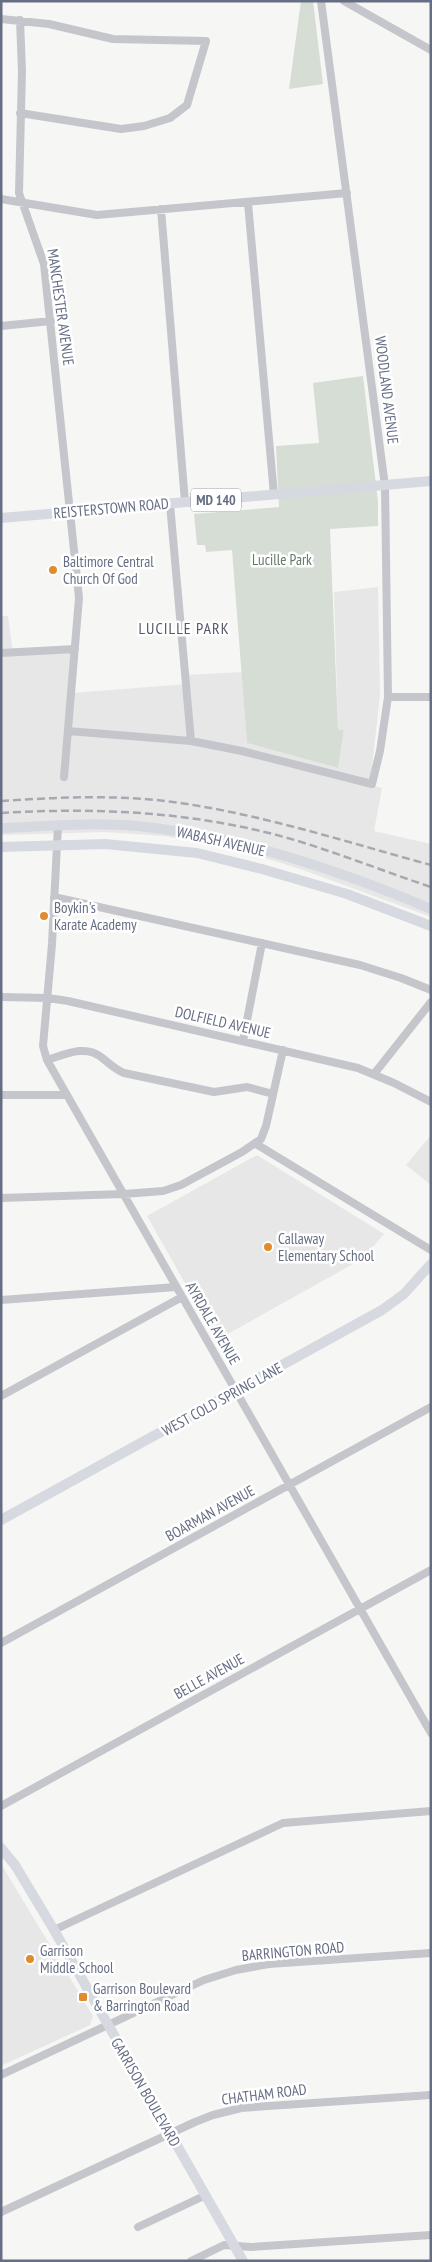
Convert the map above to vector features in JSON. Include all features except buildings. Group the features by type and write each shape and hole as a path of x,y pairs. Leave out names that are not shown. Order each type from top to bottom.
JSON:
{"main road":[{"name":"REISTERSTOWN ROAD","path":"1,518 431,482"},
{"name":"WABASH AVENUE","path":"1,828 58,825 136,826 165,829 231,842 353,879 431,909"},
{"name":"WABASH AVENUE","path":"1,847 57,844 115,844 197,853 262,869 348,894 431,926"},
{"name":"WEST COLD SPRING LANE","path":"1,1520 382,1310 404,1294 431,1264"},
{"name":"GARRISON BOULEVARD","path":"1,1848 15,1865 54,1930 243,2261"}],"street":[{"name":"WOODLAND AVENUE","path":"191,741 242,751 372,784 380,751 388,696 385,486 321,1"},
{"path":"344,1 431,50"},
{"path":"1,19 49,24 113,39 206,41 186,106 170,118 144,126 115,128 20,113"},
{"name":"MANCHESTER AVENUE","path":"20,20 22,71 19,193 43,257 79,598 64,776"},
{"path":"1,199 97,215 347,193"},
{"path":"248,203 274,495"},
{"path":"162,209 185,502"},
{"path":"1,326 51,321"},
{"path":"68,731 191,741 170,504"},
{"path":"1,653 75,649"},
{"path":"388,696 431,697"},
{"name":"AYRDALE AVENUE","path":"58,825 48,998 43,1046 47,1060 360,1609 427,1718 431,1733"},
{"path":"54,897 360,965 431,990"},
{"path":"243,1041 262,943"},
{"name":"DOLFIELD AVENUE","path":"1,997 48,998 283,1050 374,1074 431,1102"},
{"path":"374,1074 431,1002"},
{"path":"1,1198 124,1194 172,1189 256,1144 265,1132 283,1050"},
{"path":"47,1060 70,1053 86,1051 100,1056 116,1070 124,1073 214,1092 247,1087 273,1094"},
{"path":"1,1095 67,1095"},
{"path":"256,1144 431,1250"},
{"path":"1,1300 176,1287"},
{"path":"1,1396 182,1297"},
{"name":"BOARMAN AVENUE","path":"1,1643 431,1407"},
{"name":"BELLE AVENUE","path":"1,1806 431,1570"},
{"path":"54,1930 283,1823 431,1811"},
{"name":"BARRINGTON ROAD","path":"1,2075 204,1980 236,1970 269,1964 431,1954"},
{"name":"CHATHAM ROAD","path":"1,2212 213,2115 242,2108 431,2095"},
{"path":"138,2227 206,2195"},
{"path":"191,2261 224,2245 251,2247 431,2235"}],"shaded area":[{"path":"378,587 380,695 370,785 382,788 374,831 431,844 431,917 303,870 265,858 197,842 164,836 105,832 1,835 1,616 8,616 13,653 75,649 72,693 187,684 186,675 242,672 247,743 338,768 344,730 338,729 334,592"},
{"path":"431,1135 431,1185 406,1165"},
{"name":"Callaway Elementary School","path":"257,1155 384,1234 362,1259 217,1340 147,1216"},
{"name":"Garrison Middle School","path":"1,1864 93,2016 90,2025 1,2066"}],"green space":[{"path":"301,1 313,1 323,84 289,89"},
{"name":"Lucille Park","path":"363,376 378,502 378,526 330,529 338,729 344,730 338,768 247,743 232,550 206,552 205,545 197,545 194,514 279,507 276,446 319,443 313,383"}],"railway":[{"path":"1,801 118,798 187,804 279,823 431,865"},
{"path":"1,813 39,811 114,812 151,814 225,824 262,831 298,841 431,887"}],"place":[{"name":"Baltimore Central Church Of God","path":"53,570"},
{"name":"Boykin's Karate Academy","path":"44,916"},
{"name":"Callaway Elementary School","path":"268,1247"},
{"name":"Garrison Middle School","path":"30,1959"},
{"name":"Garrison Boulevard & Barrington Road","path":"83,1997"}],"district":[{"name":"LUCILLE PARK","path":"184,628"}]}
